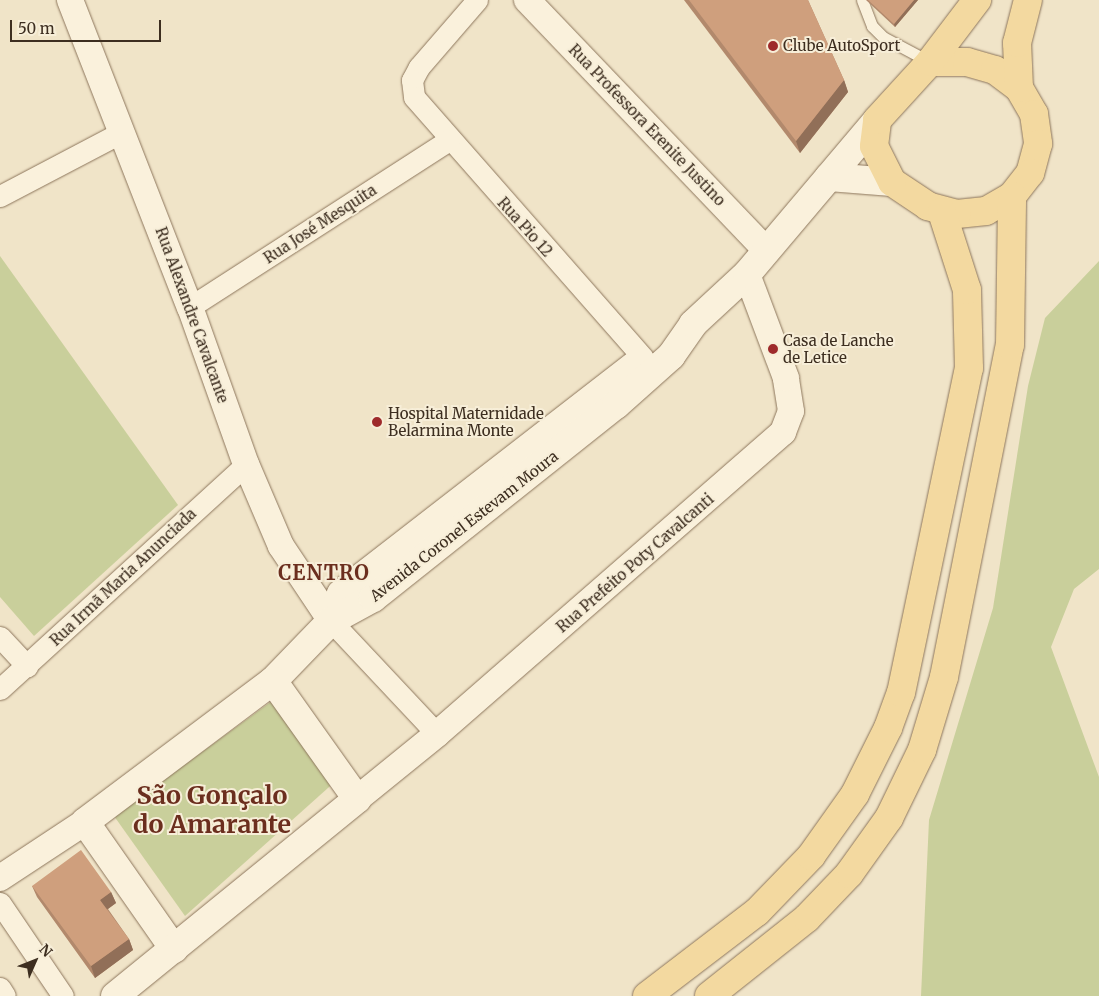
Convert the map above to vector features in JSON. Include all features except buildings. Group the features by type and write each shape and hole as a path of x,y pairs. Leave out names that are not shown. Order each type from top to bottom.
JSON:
{"main road":[{"name":"Avenida Coronel Estevam Moura","path":"85,822 273,681 331,621 373,598 426,540 474,503 643,358 693,324 747,274 877,120 930,62 977,0"},
{"path":"829,177 892,182 942,212 986,211 1012,196 1030,173 1038,144 1034,114 1019,88 1017,43 1028,0"},
{"path":"930,62 982,65 1019,88"},
{"path":"877,120 874,146 892,182"},
{"path":"709,996 802,923 849,874 889,818 922,750 944,677 1010,345 1012,196"},
{"path":"647,996 757,912 811,856 855,794 888,728 901,693 969,368 967,290 942,212"},
{"name":"Avenida Coronel Estevam Moura","path":"474,503 616,405 671,356 693,324"},
{"path":"115,996 357,799 273,681"},
{"path":"85,822 174,949"}],"street":[{"name":"Rua Alexandre Cavalcante","path":"70,0 190,307 246,464 281,546 331,621"},
{"name":"Rua Pio 12","path":"477,0 419,67 412,92 449,140 643,358"},
{"name":"Rua Professora Erenite Justino","path":"527,0 767,251"},
{"path":"0,196 122,132"},
{"name":"Rua José Mesquita","path":"190,307 449,140"},
{"name":"Rua Prefeito Poty Cavalcanti","path":"357,799 437,734 783,432 791,411 786,378 747,274"},
{"name":"Rua Irmã Maria Anunciada","path":"0,689 246,464"},
{"path":"331,621 437,734"},
{"path":"0,637 27,666"},
{"path":"0,878 85,822"},
{"path":"0,904 63,996"},
{"path":"0,988 4,996"}],"lane":[{"path":"862,0 872,26 883,37 930,62"}],"green space":[{"path":"0,256 178,505 34,636 0,597"},
{"path":"1099,261 1099,569 1074,589 1051,647 1099,777 1099,996 921,996 929,820 993,608 1028,386 1045,318"},
{"path":"272,701 338,779 185,916 114,816"}],"place":[{"name":"Clube AutoSport","path":"773,46"},
{"name":"Casa de Lanche de Letice","path":"773,349"},
{"name":"Hospital Maternidade Belarmina Monte","path":"377,422"}],"district":[{"name":"CENTRO","path":"324,572"},
{"name":"São Gonçalo do Amarante","path":"212,810"}]}
